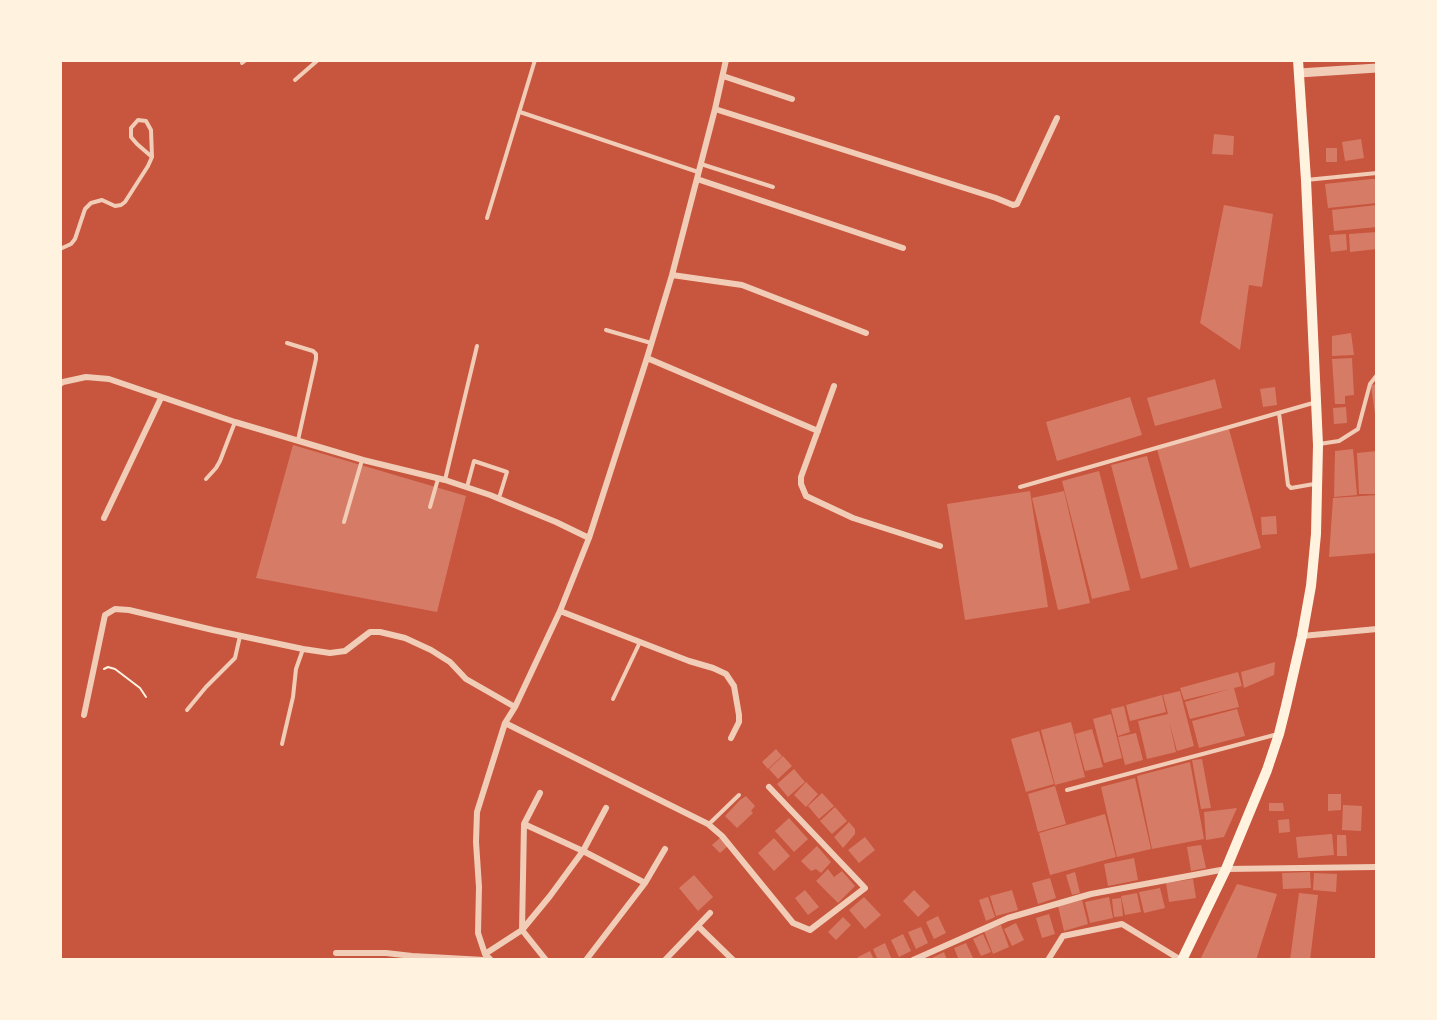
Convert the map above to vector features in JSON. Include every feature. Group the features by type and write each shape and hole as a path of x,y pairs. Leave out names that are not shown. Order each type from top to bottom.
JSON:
{"main road":[{"path":"1181,960 1226,869 1267,770 1279,734 1311,586 1316,534 1318,444 1298,60"}],"street":[{"path":"484,957 478,933 477,812 506,723 560,611 589,538 672,275 726,60"},
{"path":"1299,73 1377,68"},
{"path":"723,76 792,99"},
{"path":"715,109 1013,205 1017,204 1057,118"},
{"path":"698,176 903,248"},
{"path":"672,275 742,285 866,333"},
{"path":"647,358 819,431"},
{"path":"60,384 86,376 110,379 161,398 298,441 445,480 499,499 589,538"},
{"path":"834,386 801,477 806,496 853,519 940,546"},
{"path":"104,518 161,398"},
{"path":"84,715 105,615 115,609 129,609 213,630 330,653 345,651 370,632 405,638 431,650 450,662 466,679 515,707"},
{"path":"560,611 726,674 734,686 739,714 739,722 731,738"},
{"path":"1302,636 1377,629"},
{"path":"506,723 708,825 722,836 793,923 810,930 865,888 769,787"},
{"path":"540,793 524,824 522,930 546,960"},
{"path":"484,957 522,930 550,896 583,851 606,808"},
{"path":"524,824 645,882"},
{"path":"586,960 645,882 665,849"},
{"path":"913,960 1008,918 1091,894 1226,869 1377,867"},
{"path":"665,960 710,913"},
{"path":"1058,960 1049,959 1063,936 1122,924 1181,960"},
{"path":"698,926 734,960"},
{"path":"336,953 484,957 491,960"}],"lane":[{"path":"295,80 318,60"},
{"path":"487,218 534,60"},
{"path":"520,112 698,176"},
{"path":"60,249 71,244 75,239 85,209 91,203 102,200 121,206 148,166 152,157 150,127 146,121 138,120 131,128 131,137 152,157"},
{"path":"701,164 773,187"},
{"path":"1306,180 1377,173"},
{"path":"606,330 652,343"},
{"path":"287,343 316,354 298,441"},
{"path":"445,480 477,346"},
{"path":"1318,444 1339,441 1358,429 1370,384 1377,375"},
{"path":"1020,487 1316,402"},
{"path":"1279,413 1288,486 1291,488 1318,483"},
{"path":"206,479 220,461 235,422"},
{"path":"344,522 363,460"},
{"path":"467,488 474,461 507,472 499,499"},
{"path":"430,507 438,478"},
{"path":"187,710 235,658 240,635"},
{"path":"613,699 640,642"},
{"path":"282,744 293,696 296,669 303,649"},
{"path":"1067,790 1279,734"},
{"path":"708,825 739,795"}],"path":[{"path":"93,673 108,667 116,669 140,688 146,697"}],"building":[{"path":"1214,134 1234,136 1233,155 1212,154"},
{"path":"1361,139 1364,158 1345,161 1342,142"},
{"path":"1326,148 1337,148 1337,162 1326,162"},
{"path":"1377,179 1377,203 1328,208 1325,184"},
{"path":"1224,205 1273,214 1262,287 1249,285 1240,350 1200,323"},
{"path":"1377,205 1377,227 1334,231 1332,210"},
{"path":"1377,232 1377,249 1350,252 1349,234"},
{"path":"1346,234 1347,250 1331,252 1329,235"},
{"path":"1351,333 1354,355 1332,356 1332,336"},
{"path":"1352,358 1354,395 1345,396 1345,404 1335,404 1332,359"},
{"path":"1215,379 1222,408 1155,426 1147,398"},
{"path":"1377,384 1377,422 1376,422 1371,385"},
{"path":"1275,387 1277,405 1263,407 1260,389"},
{"path":"1130,397 1142,435 1057,461 1046,422"},
{"path":"1346,407 1347,423 1334,424 1333,408"},
{"path":"1229,429 1261,548 1190,568 1157,449"},
{"path":"293,445 466,496 437,612 256,578"},
{"path":"1353,449 1357,495 1334,497 1335,451"},
{"path":"1377,451 1377,494 1359,494 1357,453"},
{"path":"1147,456 1178,569 1141,579 1111,465"},
{"path":"1099,471 1130,590 1092,599 1062,481"},
{"path":"1030,491 1048,607 965,620 947,504"},
{"path":"1064,491 1090,603 1058,610 1032,498"},
{"path":"1377,495 1377,553 1329,557 1333,498"},
{"path":"1276,516 1277,534 1262,535 1261,517"},
{"path":"1275,662 1274,675 1244,688 1241,672"},
{"path":"1238,672 1242,686 1234,688 1239,707 1190,719 1185,702 1230,689 1184,700 1180,688"},
{"path":"1180,691 1194,746 1177,751 1169,721 1176,752 1147,759 1138,721 1168,714 1163,695"},
{"path":"1162,695 1166,712 1130,721 1126,705"},
{"path":"1124,706 1130,732 1118,736 1111,709"},
{"path":"1237,709 1245,736 1199,748 1192,721"},
{"path":"1111,714 1122,758 1104,763 1093,719"},
{"path":"1071,722 1085,777 1055,785 1041,730"},
{"path":"1092,729 1103,767 1085,771 1075,734"},
{"path":"1039,731 1054,784 1026,792 1011,739"},
{"path":"1136,733 1143,760 1125,765 1118,737"},
{"path":"776,749 782,756 768,769 762,762"},
{"path":"783,756 792,766 778,779 769,769"},
{"path":"1202,759 1211,808 1201,809 1192,760"},
{"path":"1190,762 1204,839 1152,849 1137,776"},
{"path":"794,769 805,782 788,797 777,784"},
{"path":"1135,778 1151,849 1117,857 1101,787"},
{"path":"806,782 818,794 806,807 794,795"},
{"path":"1055,786 1066,824 1038,832 1028,794"},
{"path":"822,793 834,806 819,819 808,806"},
{"path":"1328,794 1341,794 1341,810 1328,811"},
{"path":"746,796 755,806 751,811 753,813 737,828 725,816"},
{"path":"1269,803 1283,803 1284,811 1269,811"},
{"path":"1343,805 1362,806 1361,831 1342,830"},
{"path":"835,807 847,821 832,834 820,821"},
{"path":"1237,808 1224,837 1206,840 1204,812"},
{"path":"1105,814 1116,857 1050,875 1039,833"},
{"path":"789,818 808,839 794,852 775,831"},
{"path":"1289,819 1290,832 1279,833 1278,820"},
{"path":"849,822 855,829 855,834 843,848 834,837"},
{"path":"1332,834 1334,855 1298,858 1296,837"},
{"path":"1337,835 1346,835 1347,856 1337,856"},
{"path":"721,837 729,845 720,853 712,845"},
{"path":"865,837 875,850 859,863 848,850"},
{"path":"774,838 790,856 774,871 758,853"},
{"path":"1201,845 1206,868 1191,871 1187,847"},
{"path":"817,846 831,862 821,873 816,869 811,871 801,861"},
{"path":"1134,858 1138,880 1108,886 1104,864"},
{"path":"828,869 834,877 842,871 855,886 838,903 816,881"},
{"path":"1075,872 1080,893 1072,895 1066,875"},
{"path":"1310,872 1311,888 1283,889 1282,873"},
{"path":"1314,873 1337,874 1336,892 1313,890"},
{"path":"694,875 713,897 698,911 679,888"},
{"path":"1050,878 1056,898 1038,904 1032,883"},
{"path":"1193,879 1196,898 1169,902 1166,883"},
{"path":"1237,884 1277,894 1256,960 1200,960"},
{"path":"1160,888 1165,908 1144,913 1139,892"},
{"path":"805,890 819,907 808,915 795,898"},
{"path":"914,890 930,906 918,917 903,901"},
{"path":"1012,890 1018,910 996,916 990,896"},
{"path":"1137,893 1141,912 1125,915 1121,896"},
{"path":"1299,893 1318,895 1310,960 1290,960"},
{"path":"864,897 881,915 865,929 849,910"},
{"path":"988,897 995,917 986,921 979,900"},
{"path":"1109,897 1113,918 1090,923 1085,902"},
{"path":"1121,898 1123,916 1114,917 1112,899"},
{"path":"1082,900 1088,924 1064,931 1058,906"},
{"path":"1049,914 1055,934 1042,938 1036,918"},
{"path":"938,916 946,933 934,939 926,922"},
{"path":"843,917 851,925 836,940 828,932"},
{"path":"1016,923 1024,940 1012,946 1004,929"},
{"path":"1001,925 1009,947 993,954 984,931"},
{"path":"921,927 928,943 916,949 908,932"},
{"path":"903,934 911,951 899,957 891,940"},
{"path":"983,934 991,952 981,956 973,939"},
{"path":"885,943 892,960 878,960 873,949"},
{"path":"966,943 974,960 959,960 954,948"},
{"path":"870,951 874,960 859,960 858,957"},
{"path":"944,952 947,960 933,960 932,958"}]}
